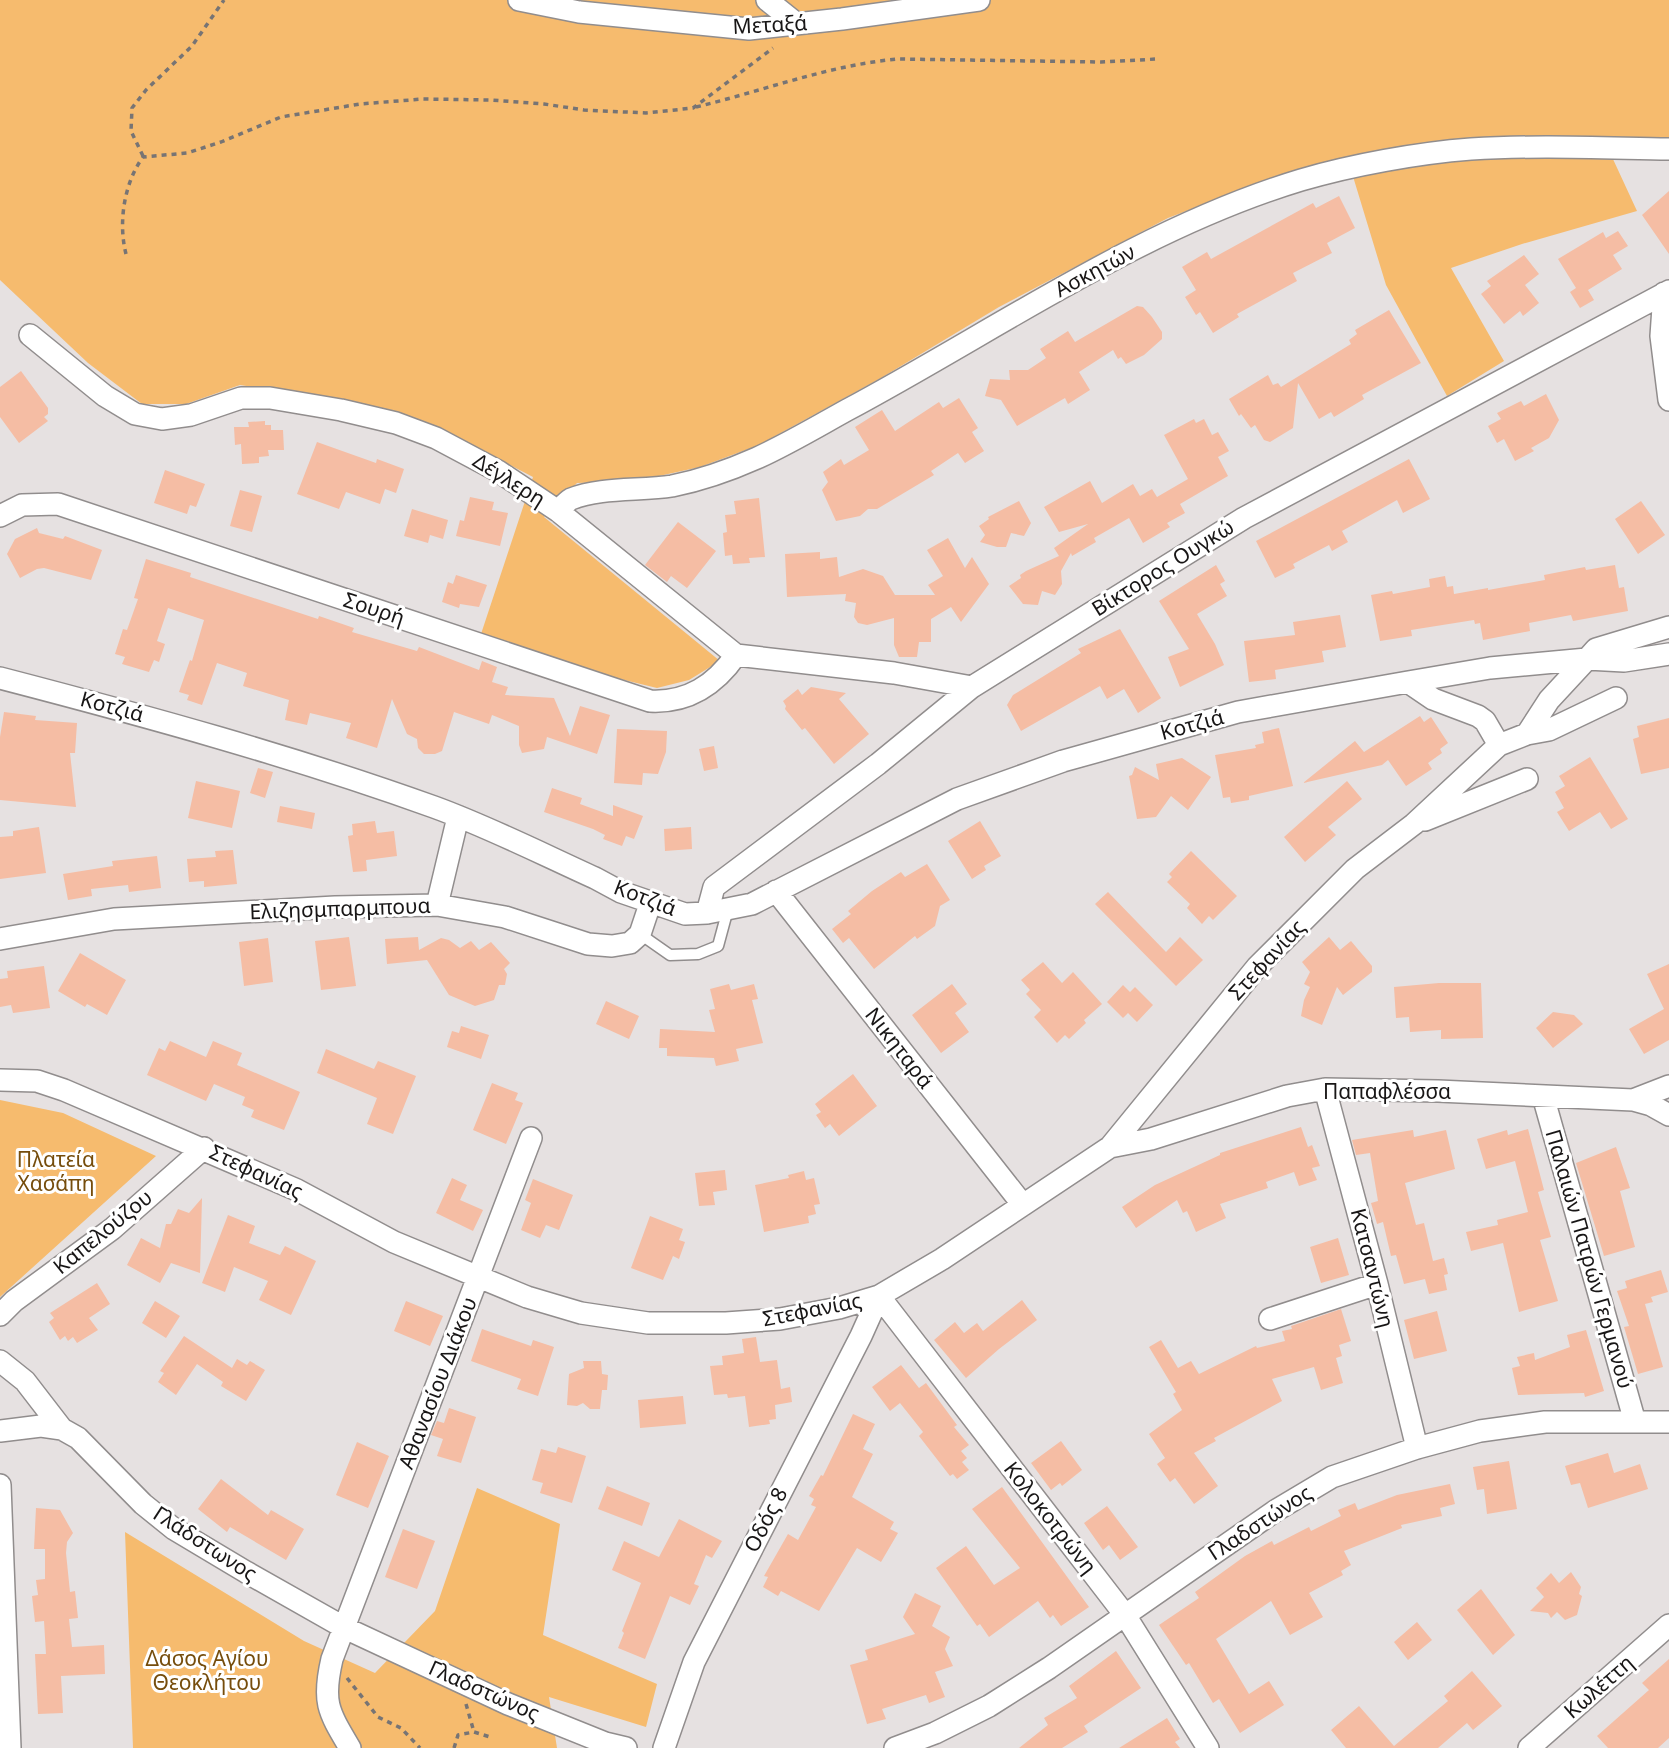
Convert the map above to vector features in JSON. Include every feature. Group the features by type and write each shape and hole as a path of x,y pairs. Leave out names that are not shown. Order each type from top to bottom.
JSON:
{"street":[{"name":"Μεταξά","path":"519,0 579,12 749,29 979,0"},
{"path":"767,0 797,24"},
{"name":"Ασκητών","path":"558,511 569,500 601,492 634,491 673,485 718,474 760,457 1140,247 1219,209 1302,180 1391,160 1471,149 1669,149"},
{"path":"1667,292 1661,336 1669,400"},
{"name":"Βίκτορος Ουγκώ","path":"717,911 714,887 878,764 972,687 1244,518 1667,292"},
{"name":"Δέγλερη","path":"30,335 105,396 135,414 162,418 191,415 241,398 253,397 341,410 396,423 436,438 498,471 558,511 736,655"},
{"name":"Σουρή","path":"0,516 22,505 58,504 650,701 670,702 698,691 722,675 736,655"},
{"name":"Κοτζιά","path":"0,678 117,708 278,756 458,817 650,904 685,914 752,904 957,799 1063,761 1238,712 1490,668 1587,659 1596,649 1669,627"},
{"path":"1527,734 1549,700 1587,659 1624,660 1669,654"},
{"path":"736,655 894,673 972,687"},
{"path":"1408,682 1433,699 1478,716 1485,721 1499,746"},
{"name":"Στεφανίας","path":"0,1080 37,1081 64,1090 296,1189 394,1242 527,1297 581,1313 648,1324 780,1320 839,1308 879,1296 942,1259 1110,1147 1257,967 1355,869 1414,824 1499,746 1527,734 1549,730 1616,698"},
{"path":"1414,824 1527,779"},
{"path":"437,905 458,817"},
{"name":"Νικηταρά","path":"776,891 1023,1205"},
{"path":"640,934 650,904"},
{"name":"Ελιζησμπαρμπουα","path":"0,939 114,919 335,907 437,905 505,917 588,944 612,946 630,943 640,934"},
{"path":"1633,1100 1669,1086"},
{"name":"Παπαφλέσσα","path":"1110,1147 1151,1139 1287,1096 1325,1088 1633,1100 1651,1105 1669,1115"},
{"name":"Κατσαντώνη","path":"1325,1088 1417,1448"},
{"name":"Παλαιών Πατρών Γερμανού","path":"1543,1096 1635,1422"},
{"name":"Αθανασίου Διάκου","path":"345,1628 531,1138"},
{"name":"Καπελούζου","path":"0,1315 112,1229 204,1148"},
{"path":"1270,1320 1377,1283"},
{"name":"Κολοκοτρώνη","path":"879,1296 1125,1615 1208,1748"},
{"name":"Οδός 8","path":"664,1748 694,1661 879,1296"},
{"name":"Γλάδστωνος","path":"0,1362 25,1381 62,1429 78,1438 143,1504 174,1529 345,1628"},
{"name":"Γλαδστώνος","path":"895,1748 935,1733 989,1706 1049,1668 1275,1511 1332,1477 1417,1448 1480,1431 1545,1422 1669,1422"},
{"path":"0,1431 41,1426 62,1429"},
{"path":"0,1485 10,1748"},
{"name":"Κωλέττη","path":"1530,1748 1669,1625"},
{"path":"345,1628 332,1659 326,1684 332,1717 350,1748"},
{"name":"Γλαδστώνος","path":"345,1628 508,1704 572,1738 626,1748"}],"lane":[{"path":"640,934 670,955 698,954 718,946 717,911"}],"path":[{"path":"143,157 131,131 132,108 145,90 192,46 224,0"},
{"path":"693,108 775,47"},
{"path":"126,254 123,241 125,201 133,171 143,157 187,153 281,117 360,104 423,99 491,100 584,110 646,113 693,108 826,71 875,61 898,59 1101,62 1157,59"},
{"path":"332,1659 378,1717 401,1728 420,1748"},
{"path":"454,1748 458,1735 474,1732 490,1737"}],"green space":[{"path":"0,0 1669,0 1669,144 1606,144 1637,211 1522,244 1451,268 1504,361 1447,396 1386,285 1348,160 1262,182 1168,218 999,307 881,378 759,445 700,467 636,481 577,483 544,517 720,661 689,680 657,688 612,677 481,634 533,477 450,434 379,407 240,385 186,404 142,404 88,363 0,280"},
{"name":"Πλατεία Χασάπη","path":"0,1100 63,1113 156,1156 0,1297"},
{"name":"Δάσος Αγίου Θεοκλήτου","path":"477,1488 560,1524 543,1635 657,1684 646,1727 549,1697 557,1748 133,1748 125,1532 304,1641 375,1673 435,1611"}],"building":[{"path":"1669,191 1669,254 1642,215"},
{"path":"1339,196 1355,228 1327,243 1332,253 1293,273 1297,281 1237,314 1239,317 1213,333 1200,312 1196,315 1185,297 1196,290 1182,267 1207,252 1211,259 1313,203 1316,208"},
{"path":"1618,231 1628,246 1613,255 1622,269 1588,290 1594,300 1580,308 1570,292 1576,288 1558,259 1603,232 1606,238"},
{"path":"1524,255 1539,274 1525,285 1539,303 1523,316 1520,311 1504,324 1481,294 1491,286 1487,281"},
{"path":"1137,306 1143,307 1152,317 1162,332 1162,339 1144,355 1126,364 1121,357 1118,359 1113,350 1079,372 1090,390 1068,404 1065,398 1017,426 1001,400 985,396 990,379 1010,380 1009,370 1028,370 1046,358 1040,349 1068,331 1075,342"},
{"path":"1389,310 1421,363 1362,395 1364,399 1334,417 1331,412 1319,419 1298,383 1293,428 1270,442 1264,440 1255,425 1251,428 1241,414 1239,416 1229,399 1268,375 1273,385 1278,383 1281,387 1351,344 1349,340 1357,334 1355,330"},
{"path":"21,371 48,408 48,414 44,417 48,421 19,443 0,417 0,387"},
{"path":"1546,394 1559,420 1549,438 1531,448 1534,451 1515,461 1504,439 1497,443 1488,426 1501,419 1497,413 1521,401 1524,406"},
{"path":"959,398 978,428 972,432 984,451 965,463 958,453 931,471 934,475 877,509 868,509 860,516 836,521 822,490 828,482 823,472 841,459 844,465 869,450 855,427 882,410 895,431 939,402 943,408"},
{"path":"1194,419 1196,423 1204,419 1212,435 1218,432 1229,451 1218,457 1228,476 1180,504 1185,513 1167,523 1170,527 1143,543 1129,518 1094,538 1096,542 1072,556 1071,553 1061,571 1062,584 1055,595 1042,591 1038,605 1023,604 1009,586 1026,571 1059,556 1054,548 1088,524 1059,532 1044,507 1090,481 1102,503 1133,484 1140,496 1152,489 1157,497 1188,479 1164,435"},
{"path":"265,421 265,425 271,425 271,430 283,430 284,450 268,450 269,456 259,457 259,463 242,464 241,444 235,445 234,427 249,427 248,422"},
{"path":"317,442 376,463 377,459 404,469 396,493 385,489 380,504 346,492 339,509 297,494"},
{"path":"1409,459 1430,499 1403,513 1397,500 1342,531 1348,542 1332,551 1329,545 1293,564 1295,568 1275,578 1256,541"},
{"path":"165,470 205,484 196,507 190,505 187,514 154,503"},
{"path":"240,490 262,496 252,532 230,526"},
{"path":"470,497 494,502 492,510 508,513 500,546 456,536 460,520 464,521"},
{"path":"759,498 765,557 749,558 750,563 733,564 732,555 725,556 725,515 736,514 734,501"},
{"path":"1019,501 1031,523 1024,536 1011,533 1006,547 980,542 985,535 979,526 989,519 988,517"},
{"path":"1641,501 1665,535 1638,554 1615,519"},
{"path":"412,509 448,520 443,539 430,535 428,543 404,536"},
{"path":"678,522 716,551 687,588 671,576 667,582 645,565"},
{"path":"37,528 39,533 63,539 65,536 102,550 91,580 44,568 20,578 7,554 15,539"},
{"path":"948,538 965,568 972,557 989,584 961,622 951,607 931,619 931,642 919,642 917,657 899,657 894,645 894,618 867,625 858,623 854,617 856,603 845,601 846,594 787,597 785,554 820,552 820,559 837,557 839,577 863,569 883,576 895,595 935,595 928,585 943,576 927,550"},
{"path":"146,559 191,573 190,577 354,628 352,632 417,651 419,647 479,670 482,661 497,667 492,682 508,687 505,695 554,698 570,736 580,706 610,715 597,754 547,737 544,749 522,753 519,726 492,715 489,724 454,712 442,751 424,754 418,748 417,739 407,734 392,699 377,748 346,738 351,723 310,713 307,725 285,720 289,700 243,686 247,673 217,663 202,705 187,700 189,695 179,692 190,660 192,661 204,620 168,608 157,641 165,644 159,662 154,660 149,672 122,664 125,657 115,654 123,629 127,630 138,599 134,598"},
{"path":"1216,565 1225,581 1220,584 1227,596 1197,614 1224,665 1180,687 1168,657 1189,649 1159,601"},
{"path":"1615,565 1619,588 1624,587 1628,611 1573,621 1571,615 1529,623 1530,631 1483,640 1480,623 1475,624 1474,620 1411,630 1412,636 1380,641 1371,595 1430,587 1429,579 1445,576 1447,587 1453,586 1454,594 1545,580 1544,575 1585,567 1586,570"},
{"path":"456,575 487,585 479,607 460,604 459,608 442,602 448,582 453,584"},
{"path":"1340,615 1346,647 1322,651 1324,662 1275,670 1276,679 1249,682 1244,641 1295,635 1293,622"},
{"path":"1120,629 1161,698 1138,713 1124,689 1107,699 1100,686 1021,731 1007,705 1013,695 1081,653 1078,649"},
{"path":"811,687 846,693 839,699 869,734 834,764 805,728 802,730 785,709 783,701 798,689 802,695"},
{"path":"4,712 36,716 35,720 77,723 75,753 70,753 76,807 0,800 0,737"},
{"path":"1420,716 1424,722 1431,717 1448,743 1440,749 1442,753 1428,763 1432,769 1406,786 1388,760 1382,765 1303,783 1355,741 1364,752"},
{"path":"1669,718 1669,768 1641,774 1633,739 1639,737 1637,726"},
{"path":"1279,728 1293,786 1249,796 1249,800 1231,803 1230,797 1223,798 1215,755 1256,748 1255,745 1264,743 1262,732"},
{"path":"617,729 667,731 666,752 658,774 643,773 642,785 614,783"},
{"path":"714,746 718,768 704,771 699,749"},
{"path":"1590,757 1628,819 1611,829 1600,812 1569,831 1557,812 1564,808 1555,792 1565,786 1559,776"},
{"path":"1182,758 1211,777 1188,810 1171,796 1156,817 1137,819 1129,776 1135,767 1159,780 1156,764"},
{"path":"258,768 273,772 265,798 250,793"},
{"path":"196,781 240,791 232,828 188,818"},
{"path":"1347,781 1362,799 1328,827 1336,835 1305,862 1284,837"},
{"path":"552,788 582,798 580,804 613,816 613,805 643,816 634,839 626,836 622,846 603,839 605,835 593,829 544,812"},
{"path":"280,806 315,813 312,829 277,822"},
{"path":"375,821 377,833 394,831 397,856 366,860 367,871 353,872 348,836 353,835 352,824"},
{"path":"980,821 1001,856 984,866 986,870 972,879 948,841"},
{"path":"39,827 46,873 0,879 0,837 13,836 13,831"},
{"path":"691,827 692,849 665,851 664,829"},
{"path":"233,850 237,884 204,887 204,881 189,882 187,859 216,857 215,851"},
{"path":"1191,851 1237,896 1213,920 1209,916 1202,924 1187,908 1190,904 1167,882 1172,877 1169,874"},
{"path":"157,856 161,888 129,892 128,885 91,889 92,896 68,900 63,874 113,866 112,861"},
{"path":"927,864 950,900 940,906 935,926 917,939 915,936 874,969 849,938 843,943 832,929 851,914 848,911 872,891 901,872 905,877"},
{"path":"1108,892 1166,952 1180,937 1203,960 1176,986 1095,904"},
{"path":"349,937 356,986 321,990 315,941"},
{"path":"418,937 419,950 441,938 460,948 471,941 479,950 491,942 510,963 504,969 507,974 505,985 499,985 494,1000 475,1006 449,995 427,960 387,964 385,939"},
{"path":"1329,937 1340,950 1351,941 1372,966 1372,972 1343,995 1337,987 1322,1025 1301,1016 1310,987 1304,984 1310,972 1302,962"},
{"path":"268,938 273,982 244,986 239,942"},
{"path":"80,953 126,980 107,1015 87,1004 85,1007 58,991"},
{"path":"1043,962 1062,983 1073,972 1102,1004 1084,1020 1086,1023 1069,1039 1065,1035 1057,1043 1034,1017 1041,1010 1026,994 1030,990 1021,980"},
{"path":"1669,964 1669,1040 1644,1054 1629,1029 1664,1009 1647,974"},
{"path":"44,966 50,1008 13,1013 11,1005 0,1007 0,979 8,978 7,971"},
{"path":"1481,983 1483,1038 1441,1039 1441,1030 1410,1032 1409,1017 1396,1018 1394,987"},
{"path":"729,984 731,990 754,984 758,999 752,1000 763,1043 736,1049 739,1061 716,1066 714,1058 667,1056 667,1048 659,1048 660,1029 715,1032 709,1010 715,1009 710,989"},
{"path":"952,984 967,1004 955,1013 969,1032 941,1053 912,1015"},
{"path":"1123,985 1130,992 1135,987 1153,1005 1137,1022 1128,1013 1123,1018 1107,1002"},
{"path":"606,1001 639,1016 629,1039 596,1024"},
{"path":"1553,1012 1574,1015 1583,1024 1553,1048 1536,1028"},
{"path":"461,1026 489,1035 481,1059 447,1047 452,1031 459,1033"},
{"path":"170,1041 206,1057 213,1041 242,1053 237,1065 300,1092 284,1130 251,1117 254,1110 242,1105 245,1097 214,1084 206,1101 147,1075 159,1048 165,1051"},
{"path":"326,1049 374,1069 378,1061 416,1076 393,1134 367,1124 377,1098 317,1073"},
{"path":"853,1074 877,1106 839,1136 830,1124 825,1128 816,1115 821,1112 815,1104"},
{"path":"492,1083 518,1093 515,1100 523,1103 506,1144 473,1130"},
{"path":"1301,1127 1308,1147 1312,1145 1320,1166 1312,1168 1317,1180 1299,1186 1294,1172 1266,1182 1268,1188 1220,1204 1226,1218 1196,1232 1187,1211 1183,1213 1177,1200 1136,1228 1122,1207 1155,1185 1220,1153"},
{"path":"1528,1129 1544,1190 1538,1192 1551,1237 1540,1240 1558,1301 1519,1312 1503,1243 1471,1251 1466,1232 1498,1225 1497,1220 1528,1212 1515,1161 1486,1169 1477,1139 1507,1130 1508,1135"},
{"path":"1413,1130 1414,1137 1446,1130 1455,1169 1405,1183 1416,1225 1424,1223 1433,1261 1444,1258 1448,1274 1444,1275 1447,1290 1429,1294 1425,1279 1404,1284 1396,1255 1391,1256 1383,1222 1377,1224 1371,1203 1378,1201 1370,1153 1356,1155 1352,1140"},
{"path":"1616,1147 1630,1188 1620,1191 1635,1247 1604,1256 1576,1163"},
{"path":"725,1170 727,1190 713,1192 715,1205 699,1206 695,1173"},
{"path":"804,1171 806,1180 814,1178 820,1204 814,1205 816,1214 808,1216 809,1223 764,1232 755,1185 789,1178 788,1175"},
{"path":"452,1178 467,1185 460,1200 483,1210 473,1231 436,1213"},
{"path":"533,1179 573,1195 559,1230 546,1225 540,1238 521,1230 531,1203 525,1200"},
{"path":"202,1198 200,1273 171,1263 160,1283 127,1265 141,1238 160,1248 166,1224 171,1224 178,1209 189,1213"},
{"path":"228,1215 255,1226 249,1243 280,1255 285,1246 316,1261 291,1315 259,1300 268,1281 234,1267 225,1292 202,1283"},
{"path":"650,1216 683,1229 679,1240 685,1242 679,1259 673,1256 663,1280 631,1268"},
{"path":"1338,1238 1349,1275 1321,1283 1310,1247"},
{"path":"1661,1270 1668,1292 1651,1297 1653,1302 1645,1304 1663,1367 1638,1374 1624,1327 1629,1326 1617,1291 1627,1288 1625,1281"},
{"path":"97,1283 110,1304 89,1318 98,1330 77,1343 73,1337 68,1341 65,1336 60,1340 49,1322 54,1318 50,1313"},
{"path":"1022,1300 1037,1320 966,1378 934,1340 955,1322 964,1333 977,1323 983,1331"},
{"path":"155,1301 180,1316 166,1338 142,1323"},
{"path":"406,1301 443,1316 430,1346 394,1331"},
{"path":"1341,1309 1351,1341 1339,1345 1342,1356 1336,1358 1343,1383 1321,1390 1314,1367 1272,1379 1282,1401 1214,1438 1216,1441 1194,1453 1218,1486 1194,1504 1175,1478 1170,1482 1157,1464 1165,1458 1149,1434 1182,1410 1173,1394 1176,1392 1149,1347 1161,1340 1178,1368 1191,1361 1199,1374 1256,1346 1257,1348 1285,1341 1282,1331"},
{"path":"1437,1311 1447,1351 1414,1359 1404,1320"},
{"path":"482,1329 531,1346 533,1340 554,1347 538,1396 517,1389 521,1379 471,1361"},
{"path":"1586,1330 1604,1391 1585,1397 1584,1393 1518,1395 1512,1368 1520,1366 1517,1357 1534,1353 1535,1360 1570,1347 1567,1335"},
{"path":"184,1336 232,1368 237,1359 247,1365 250,1361 265,1370 246,1401 221,1386 223,1382 197,1364 176,1395 158,1382 164,1373 160,1371"},
{"path":"756,1337 760,1362 777,1360 781,1389 790,1387 792,1402 775,1405 776,1419 769,1420 770,1424 749,1427 745,1396 728,1398 727,1394 714,1395 710,1366 723,1365 722,1356 744,1353 742,1339"},
{"path":"583,1361 601,1361 602,1374 608,1375 607,1390 602,1390 600,1409 590,1409 583,1403 577,1406 567,1405 569,1374 584,1368"},
{"path":"901,1365 919,1388 926,1383 969,1445 961,1451 967,1458 962,1462 969,1470 957,1479 953,1474 950,1476 919,1436 923,1432 900,1403 890,1411 872,1387"},
{"path":"683,1396 686,1424 640,1428 638,1400"},
{"path":"449,1408 476,1417 461,1463 437,1456 443,1439 431,1435 437,1421 444,1423"},
{"path":"853,1414 875,1424 863,1449 873,1454 852,1497 894,1522 890,1529 898,1533 881,1562 857,1548 819,1611 781,1591 778,1596 763,1587 768,1577 764,1576 788,1534 798,1540 816,1507 811,1505 814,1499 809,1496 821,1475 823,1476"},
{"path":"1061,1441 1082,1470 1062,1486 1060,1483 1051,1490 1031,1463"},
{"path":"357,1442 389,1456 368,1508 336,1495"},
{"path":"558,1447 586,1456 572,1503 540,1493 543,1483 532,1480 541,1449 556,1453"},
{"path":"1608,1453 1614,1473 1640,1464 1648,1489 1588,1508 1580,1483 1571,1485 1565,1466"},
{"path":"1509,1461 1517,1509 1487,1514 1484,1489 1477,1490 1473,1467"},
{"path":"221,1479 268,1515 271,1510 304,1529 286,1560 230,1527 227,1532 198,1509"},
{"path":"1450,1484 1455,1504 1440,1508 1442,1516 1401,1525 1402,1528 1344,1551 1351,1565 1341,1571 1343,1575 1309,1593 1323,1617 1290,1635 1271,1601 1216,1639 1249,1694 1269,1681 1284,1705 1240,1733 1219,1699 1213,1703 1189,1663 1186,1665 1159,1625 1199,1598 1195,1592 1245,1556 1272,1541 1274,1545 1309,1527 1311,1531 1341,1516 1338,1510 1355,1503 1358,1510 1397,1495"},
{"path":"607,1486 650,1503 642,1526 598,1509"},
{"path":"1002,1487 1089,1607 1061,1626 1053,1615 1050,1618 1038,1601 989,1637 980,1624 977,1626 936,1568 966,1546 994,1585 1020,1568 972,1509"},
{"path":"1107,1506 1138,1547 1120,1560 1109,1545 1103,1550 1084,1523"},
{"path":"36,1508 60,1510 73,1533 67,1542 66,1553 70,1592 75,1591 78,1618 69,1619 72,1647 104,1645 105,1674 61,1676 63,1713 38,1714 35,1654 46,1654 44,1621 35,1622 32,1596 38,1595 36,1580 45,1579 45,1549 34,1549"},
{"path":"679,1519 722,1541 712,1558 706,1555 694,1584 699,1586 690,1605 670,1596 645,1659 618,1648 641,1583 612,1570 624,1541 659,1557"},
{"path":"403,1529 435,1541 417,1589 385,1577"},
{"path":"1571,1572 1581,1587 1579,1594 1582,1596 1577,1615 1565,1620 1557,1612 1551,1618 1548,1613 1530,1611 1544,1597 1536,1588 1551,1573 1559,1583"},
{"path":"1481,1589 1515,1635 1493,1655 1457,1610"},
{"path":"915,1593 941,1606 932,1626 950,1637 945,1649 953,1666 935,1672 945,1697 929,1703 926,1695 882,1709 886,1719 867,1724 850,1665 868,1660 865,1650 915,1634 903,1617"},
{"path":"1417,1622 1432,1640 1408,1660 1394,1642"},
{"path":"1116,1651 1141,1688 1084,1726 1088,1732 1062,1748 1019,1748 1048,1725 1044,1718 1077,1698 1069,1686"},
{"path":"1669,1659 1669,1738 1658,1748 1608,1748 1597,1736 1649,1690 1642,1683"},
{"path":"1472,1671 1502,1706 1473,1730 1467,1723 1438,1748 1346,1748 1331,1730 1359,1706 1394,1746 1448,1701 1444,1696"},
{"path":"1167,1718 1180,1739 1175,1742 1180,1748 1119,1748"}]}
